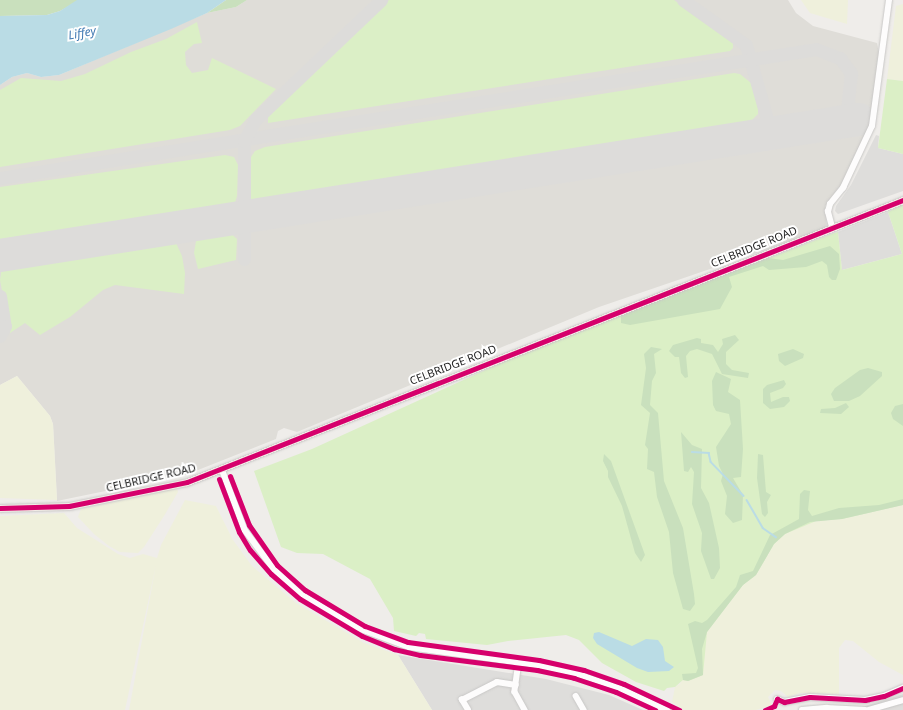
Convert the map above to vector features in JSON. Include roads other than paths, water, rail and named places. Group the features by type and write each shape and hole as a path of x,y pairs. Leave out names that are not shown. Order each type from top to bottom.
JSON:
{"main road":[{"name":"CELBRIDGE ROAD","path":"0,508 61,507 182,484 222,470 320,428 903,200"}],"street":[{"path":"832,227 828,208 843,188 872,126 889,0"},
{"path":"222,470 236,512 252,542 274,570 301,594 358,628 394,643 422,650 519,662 587,676 667,710"},
{"path":"519,662 516,685 518,697 525,710"},
{"path":"468,710 462,700 497,682 516,685"},
{"path":"777,699 784,702 810,697 865,700 884,696 903,688"},
{"path":"576,696 584,710"},
{"path":"869,710 903,700"},
{"path":"802,710 827,708 865,710"}],"water":[{"name":"Liffey","path":"77,0 226,0 207,13 59,75 41,77 27,73 12,77 0,85 0,16 47,15 60,11"},
{"path":"599,632 632,646 646,639 658,640 663,647 665,661 674,667 669,671 648,672 637,668 597,644 593,638 594,633"}],"waterway":[{"path":"692,452 709,453 711,462 744,496"},
{"path":"747,500 763,528 776,537"}]}
